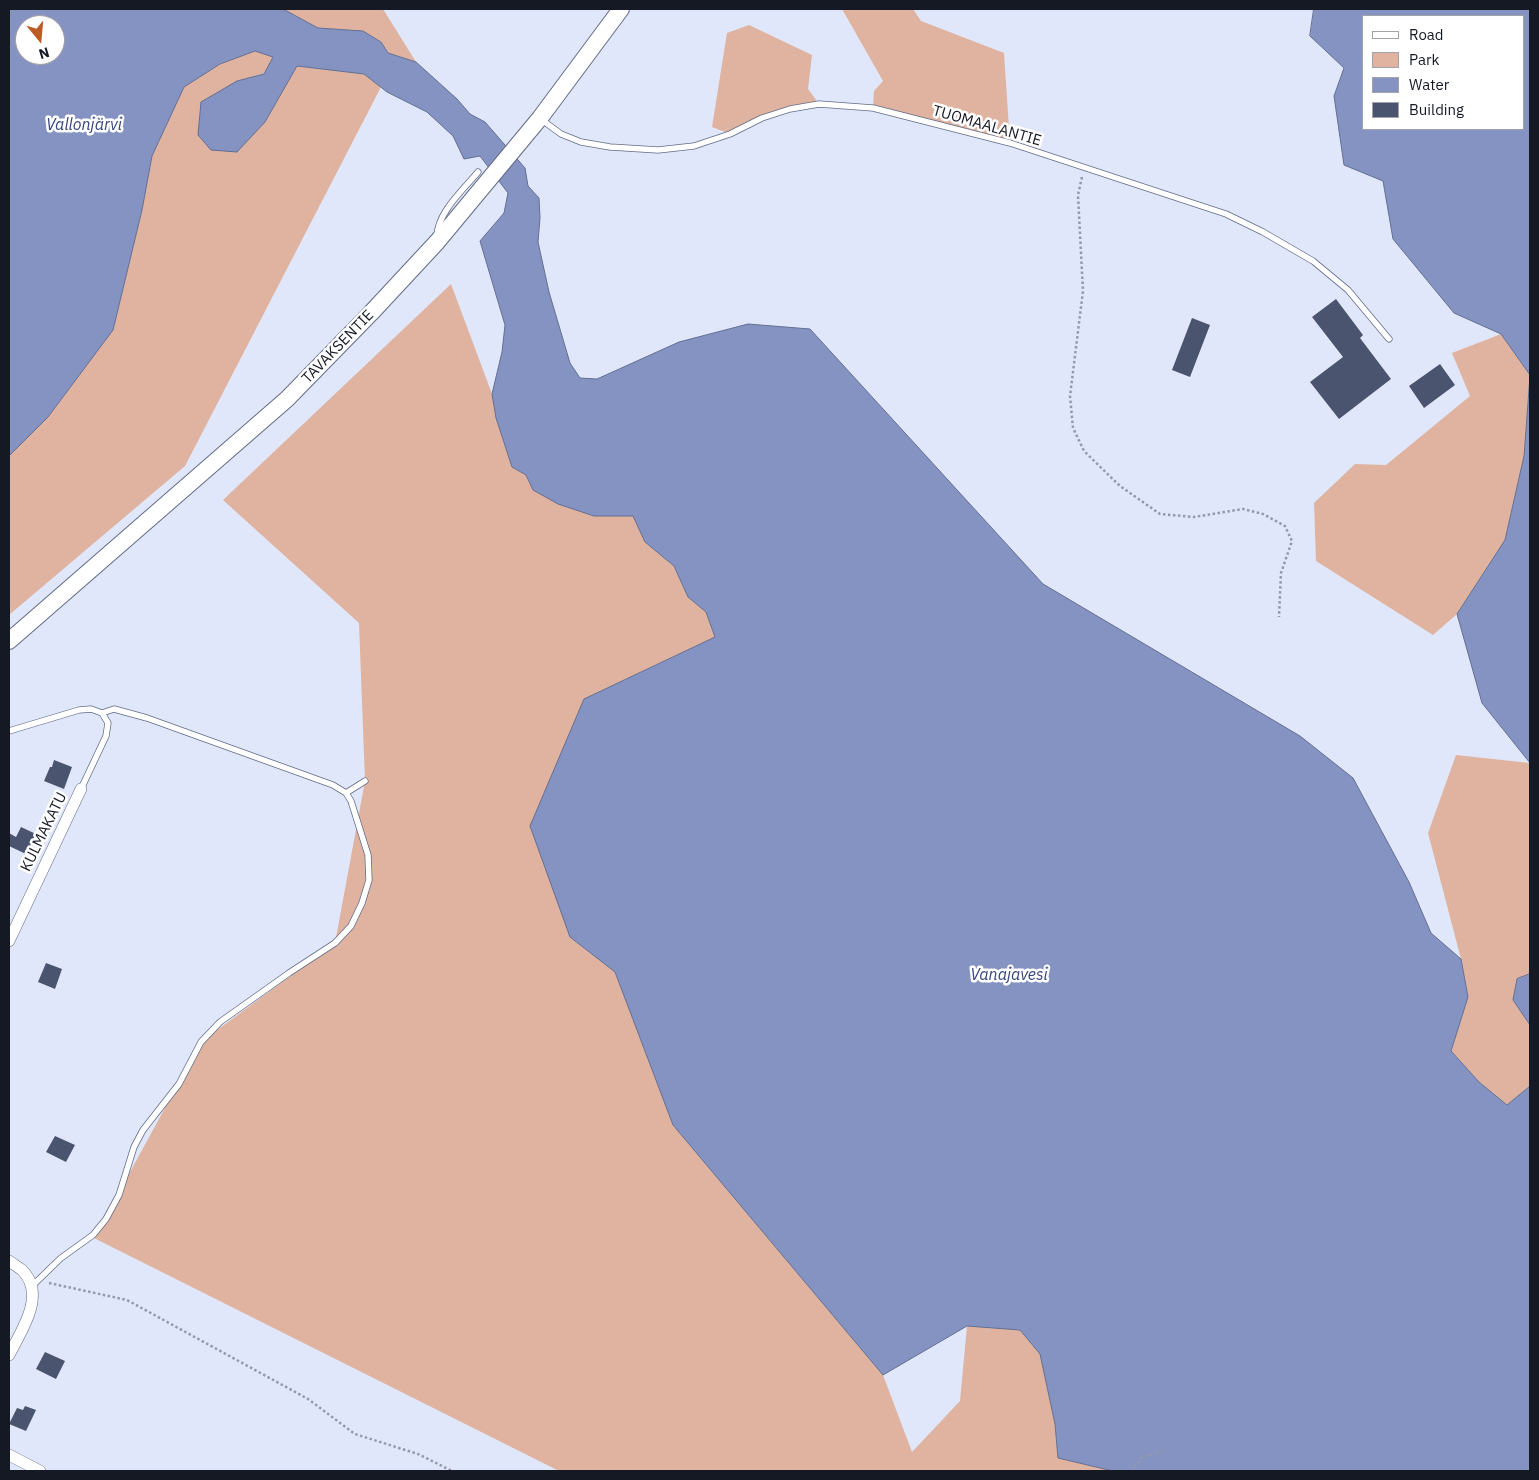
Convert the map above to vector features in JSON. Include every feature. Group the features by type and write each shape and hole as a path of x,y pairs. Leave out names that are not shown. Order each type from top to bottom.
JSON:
{"main road":[{"name":"TAVAKSENTIE","path":"9,640 287,399 371,313 437,242 482,176 518,144 540,118 621,9"}],"street":[{"name":"KULMAKATU","path":"9,941 81,789"},
{"path":"9,1261 23,1271 35,1284 27,1320 9,1354"},
{"path":"9,1455 40,1471"}],"lane":[{"name":"TUOMAALANTIE","path":"540,118 561,134 581,142 610,147 658,150 694,146 730,134 762,118 790,109 819,104 846,105 873,108 1010,143 1226,214 1263,232 1313,261 1348,290 1389,339"},
{"path":"9,731 79,710 91,709 102,713 114,709 147,718 333,785 346,793 352,801 368,855 369,880 351,926 335,943 220,1022 201,1042 179,1084 143,1130 134,1147 119,1195 106,1218 93,1234 61,1258 35,1284"},
{"path":"81,789 106,736 108,723 102,713"},
{"path":"346,793 365,781"}],"path":[{"path":"1084,168 1078,195 1083,291 1070,396 1073,428 1084,451 1120,486 1160,514 1194,517 1243,509 1263,514 1285,526 1292,541 1281,573 1279,617"},
{"path":"35,1284 127,1300 308,1399 355,1434 418,1454 452,1471"},
{"path":"1132,1471 1141,1458 1165,1450"}],"green space":[{"path":"283,9 383,9 416,62 388,53 381,42 363,31 318,28"},
{"path":"842,9 913,9 921,21 1004,53 1010,143 873,108 874,91 883,81"},
{"path":"749,25 812,55 808,89 819,104 790,109 730,134 712,127 727,33"},
{"path":"255,51 273,57 264,74 237,81 265,122 296,66 364,74 381,87 185,466 9,615 9,456 48,417 113,329 142,210 152,156 183,87 220,64"},
{"path":"451,284 492,394 496,418 512,467 526,475 533,490 594,516 633,515 645,542 674,566 688,597 706,612 715,637 584,699 570,937 615,972 673,1125 883,1375 912,1452 960,1401 967,1326 1020,1330 1040,1354 1055,1424 1058,1458 1113,1471 559,1471 94,1238 201,1042 335,943 365,781 359,623 223,500"},
{"path":"1501,334 1530,375 1524,456 1505,540 1457,614 1433,635 1316,561 1314,503 1355,464 1386,465 1470,396 1452,353"},
{"path":"1456,755 1530,763 1530,974 1517,979 1513,1000 1530,1025 1530,1086 1507,1105 1479,1082 1451,1051 1468,997 1461,959 1428,833"}],"water":[{"name":"Vanajavesi","path":"9,9 283,9 318,28 363,31 381,42 388,53 416,62 457,99 470,114 485,122 525,168 528,186 539,198 538,242 549,292 570,363 580,378 597,379 679,342 748,324 810,329 1043,584 1300,736 1353,778 1409,882 1431,933 1461,959 1468,997 1451,1051 1479,1082 1507,1105 1530,1086 1530,1471 1113,1471 1058,1458 1055,1424 1040,1354 1020,1330 967,1326 883,1375 673,1125 615,972 570,937 530,826 584,699 715,637 706,612 688,597 674,566 645,542 633,516 594,516 558,504 533,490 526,475 512,467 496,418 492,394 502,352 505,325 480,241 504,213 508,193 480,156 464,159 453,136 427,112 387,92 364,74 297,66 265,122 237,152 211,150 198,135 201,102 237,81 264,74 273,57 255,51 220,64 184,87 152,156 142,210 113,330 48,417 9,456"},
{"path":"1314,9 1530,9 1530,375 1501,334 1454,313 1393,239 1383,181 1344,165 1334,96 1344,68 1310,36"},
{"path":"1530,376 1530,763 1482,703 1457,614 1505,540 1524,456"},
{"path":"1530,974 1530,1025 1513,1000 1517,979"}],"building":[{"path":"1336,299 1363,335 1360,338 1391,379 1339,419 1310,382 1343,357 1312,317"},
{"path":"1192,318 1210,325 1190,377 1172,370"},
{"path":"1440,364 1455,385 1424,408 1409,386"},
{"path":"54,760 72,767 64,789 44,781"},
{"path":"21,827 36,834 26,854 9,846 9,833 16,837"},
{"path":"46,963 62,969 55,989 38,982"},
{"path":"55,1136 75,1145 66,1162 46,1152"},
{"path":"45,1352 65,1361 56,1379 36,1369"},
{"path":"25,1406 36,1410 26,1431 9,1424 17,1408 23,1410"}],"water label":[{"name":"Vallonjärvi","path":"84,125"}]}
